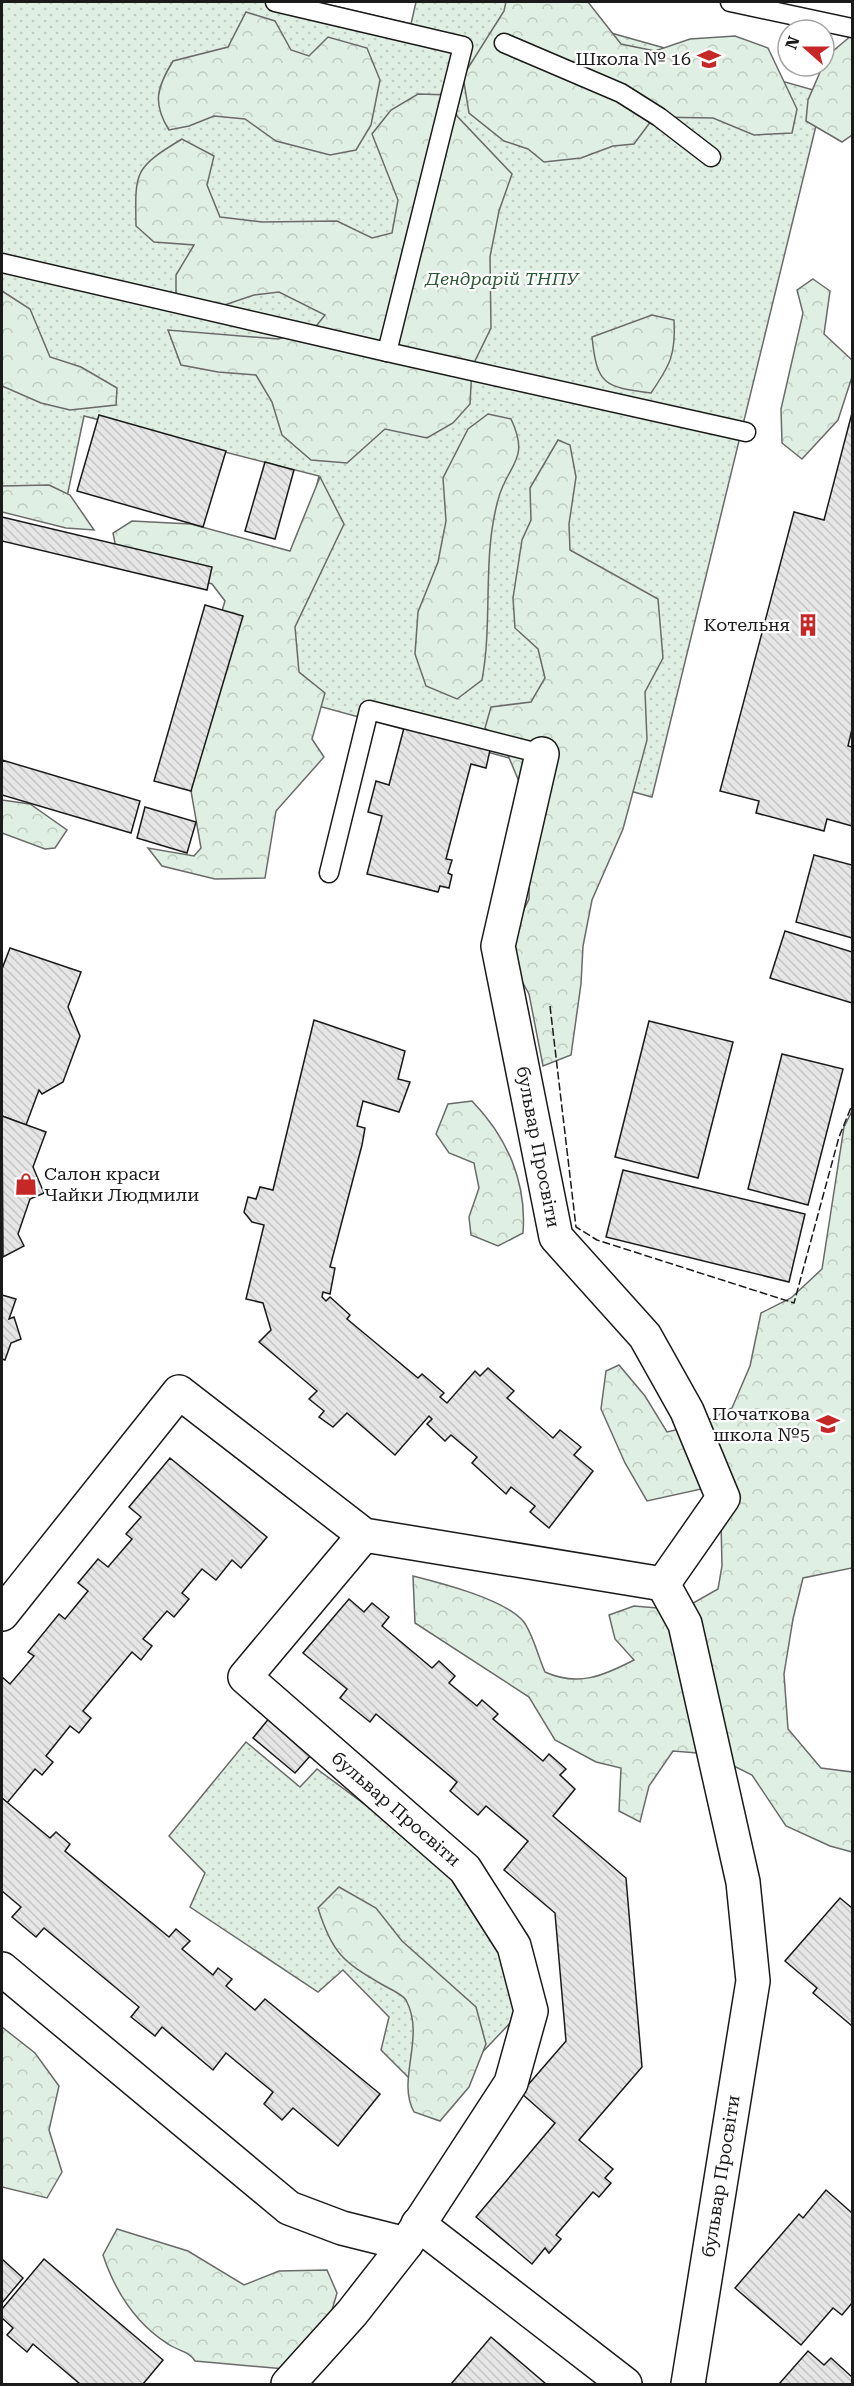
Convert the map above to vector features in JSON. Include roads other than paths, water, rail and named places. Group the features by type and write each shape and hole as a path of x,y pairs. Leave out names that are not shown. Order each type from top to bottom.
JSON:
{"street":[{"name":"бульвар Просвіти","path":"542,754 498,946 556,1237 645,1336 687,1411 723,1498 663,1584 685,1624 703,1702 743,1882 753,1981 688,2385"},
{"path":"2,1614 179,1392 364,1535 663,1584"},
{"name":"бульвар Просвіти","path":"288,2385 352,2313 412,2234 511,2083 531,2010 514,1946 465,1869 244,1677 364,1535"},
{"path":"2,1969 289,2208 342,2228 412,2234 625,2385"}],"lane":[{"path":"275,2 463,46 387,351"},
{"path":"730,2 852,28"},
{"path":"504,43 621,93 659,117 711,157"},
{"path":"2,263 746,432"},
{"path":"329,873 369,710 542,754"}],"place":[{"name":"Школа № 16","path":"709,59"},
{"name":"Котельня","path":"808,625"},
{"name":"Салон краси Чайки Людмили","path":"26,1184"},
{"name":"Початкова школа №5","path":"828,1424"}],"park label":[{"name":"Дендрарій ТНПУ","path":"502,279"}]}
